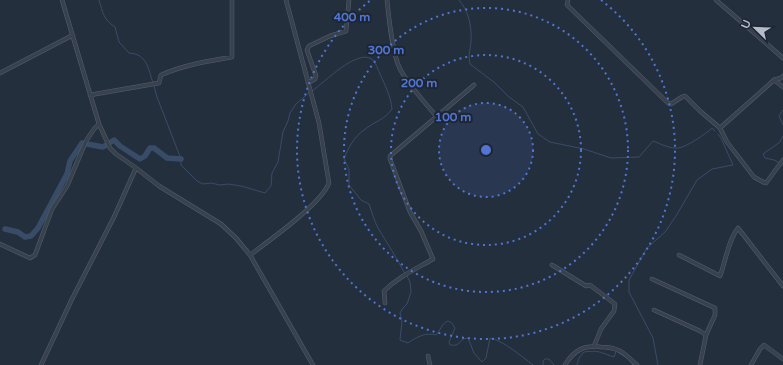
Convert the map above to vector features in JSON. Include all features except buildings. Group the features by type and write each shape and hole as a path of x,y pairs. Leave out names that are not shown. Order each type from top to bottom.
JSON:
{"street":[{"path":"62,0 99,124 105,140 110,148 159,186 221,224 236,238 250,255 313,365"},
{"path":"90,95 158,83 161,75 171,71 189,65 232,57 232,0"},
{"path":"250,255 309,208 327,187 329,180 319,123 286,0"},
{"path":"309,85 316,76 306,50 309,46 330,36 346,31 349,0"},
{"path":"387,0 393,42 401,70 408,82 436,116"},
{"path":"568,0 567,5 668,103 671,104 685,96 720,128 727,142 754,177 763,182 768,181 783,160"},
{"path":"716,0 783,58"},
{"path":"0,73 73,35"},
{"path":"720,128 774,80 783,76"},
{"path":"774,80 783,87"},
{"path":"385,303 384,290 395,281 433,259 423,235 410,212 390,156 474,85"},
{"path":"0,244 30,258 35,255 52,209 67,186 86,141 94,128 99,124"},
{"path":"41,365 72,299 114,218 136,168"},
{"path":"679,255 720,276 728,248 738,228 783,286"},
{"path":"552,265 586,286 590,284 615,304 614,311 601,329 594,346"},
{"path":"652,279 715,308 715,315 706,335 700,365"},
{"path":"654,310 706,335"},
{"path":"751,365 764,345 783,359"},
{"path":"565,365 573,353 578,349 594,346 615,349 637,365"},
{"path":"428,356 430,365"}],"waterway":[{"path":"99,0 106,18 115,27 119,42 129,53 140,56 143,59 148,67 153,83"},
{"path":"459,0 465,9 470,25 470,64 523,107 538,134 550,142 584,149 611,158 639,157 653,141 669,147 679,148 696,140 712,128 715,131"},
{"path":"312,91 341,68 359,58 367,57 373,60 376,65 388,91 392,109 386,116 368,127 354,139 344,159 349,169 349,185 361,200 369,204 377,225 405,274"},
{"path":"154,86 181,159 181,165 197,181 203,184 211,183 241,186 265,193 271,186 272,173 278,162 283,132 290,113 296,104 310,92"},
{"path":"783,110 779,116 783,125"},
{"path":"658,365 653,338 629,292 629,280 647,248 665,232 697,180 712,169 733,165 718,134"},
{"path":"780,163 765,158 763,154 780,142 783,136"},
{"path":"5,229 18,232 25,237 31,236 38,228 67,174 70,161 82,143 103,147 114,140 120,146 140,159 145,156 150,148 154,148 167,158 181,159"},
{"path":"407,276 410,282 411,292 407,304 400,313 402,321 400,340 408,343 418,337 432,334 436,335 448,321 452,323 455,328 449,342 450,345 456,345 463,339 468,338 474,353 482,362 486,358 490,338 507,345 533,365"},
{"path":"577,365 579,358 584,352 596,351 614,357 616,351 627,358"},
{"path":"543,365 543,361 545,359 549,359 554,365"},
{"path":"629,360 633,365"}]}
